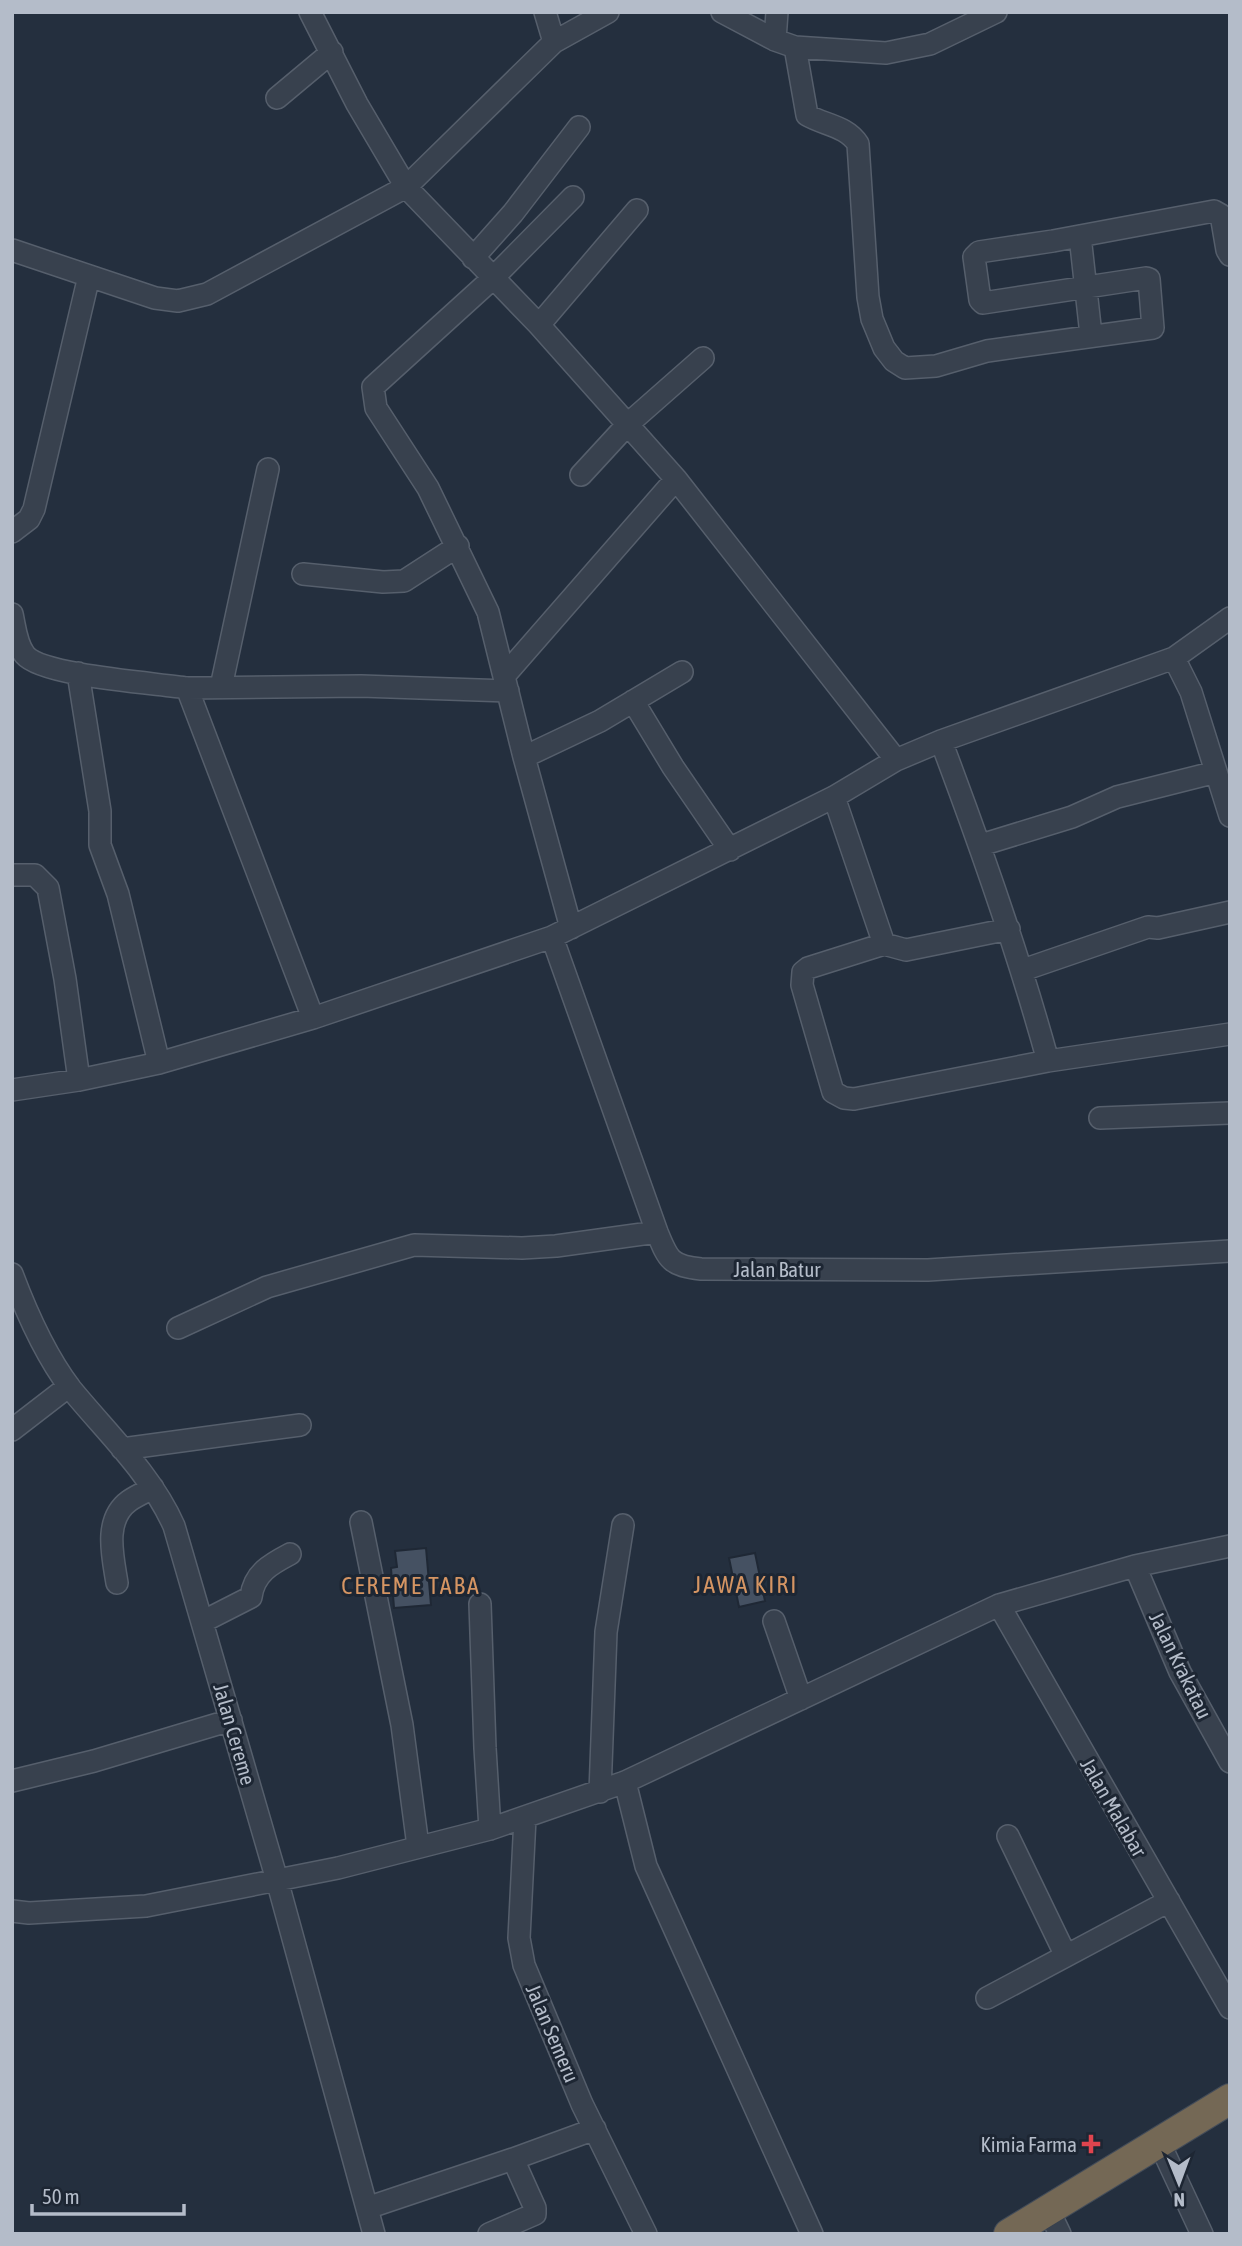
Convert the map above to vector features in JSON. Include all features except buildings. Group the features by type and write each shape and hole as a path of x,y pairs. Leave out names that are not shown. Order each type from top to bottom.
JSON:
{"highway":[{"path":"1009,2234 1054,2222 1158,2143 1230,2099"}],"street":[{"path":"545,12 554,42"},
{"path":"12,250 155,298 178,301 207,294 406,187 554,42 608,12"},
{"path":"722,12 775,40 795,47 886,53 930,44 996,12"},
{"path":"775,40 777,12"},
{"path":"318,15 332,52 363,114 406,187 538,325 677,479 896,760"},
{"path":"795,47 807,115 847,131 858,144 868,298 872,319 884,348 894,361 905,368 936,366 972,355 1091,335 1152,329 1154,326 1148,278 983,303 980,300 974,257 979,252 1214,211 1221,215 1230,256"},
{"path":"276,98 332,52"},
{"path":"473,258 513,213 579,127"},
{"path":"571,928 488,612 428,488 376,408 373,387 492,279 573,197"},
{"path":"538,325 637,210"},
{"path":"1080,236 1091,335"},
{"path":"12,532 29,519 34,509 89,276"},
{"path":"581,475 628,424 703,358"},
{"path":"221,687 268,469"},
{"path":"12,614 20,648 26,656 44,667 78,673 187,688 506,683 677,479"},
{"path":"303,574 383,582 404,580 458,546"},
{"path":"12,1090 79,1080 159,1063 313,1018 552,937 834,797 896,760 942,741 1174,659 1230,618"},
{"path":"1174,659 1191,692 1230,816"},
{"path":"524,757 600,722 682,672"},
{"path":"78,673 100,811 100,845 118,894 159,1063"},
{"path":"187,688 313,1018"},
{"path":"633,701 673,767 730,850"},
{"path":"942,741 1023,970 1048,1062"},
{"path":"981,845 1072,817 1117,797 1216,772"},
{"path":"834,797 884,944"},
{"path":"12,875 35,875 48,888 65,979 79,1080"},
{"path":"1023,970 1149,928 1230,912"},
{"path":"1009,929 906,950 884,944 808,968 803,972 802,985 833,1091 837,1096 855,1099 1048,1062 1230,1034"},
{"name":"Jalan Batur","path":"552,937 657,1232 668,1258 681,1267 928,1270 1230,1251"},
{"path":"1100,1118 1230,1113"},
{"path":"178,1328 267,1287 414,1245 522,1248 657,1232"},
{"name":"Jalan Cereme","path":"12,1274 27,1312 50,1357 69,1386 153,1488 174,1526 277,1880 367,2208 370,2233"},
{"path":"12,1430 69,1386"},
{"path":"122,1449 300,1425"},
{"path":"117,1583 111,1539 114,1522 126,1502 153,1488"},
{"path":"361,1522 402,1725 418,1846"},
{"path":"600,1792 606,1632 623,1525"},
{"path":"12,1911 29,1913 146,1906 338,1868 490,1829 625,1782 999,1605 1135,1566 1230,1546"},
{"path":"202,1622 251,1597 252,1587 265,1568 290,1554"},
{"name":"Jalan Krakatau","path":"1135,1566 1181,1672 1230,1762"},
{"path":"481,1604 490,1829"},
{"name":"Jalan Malabar","path":"999,1605 1230,2008"},
{"path":"774,1621 801,1699"},
{"path":"12,1781 94,1761 231,1720"},
{"path":"625,1782 646,1866 812,2234"},
{"name":"Jalan Semeru","path":"525,1818 520,1952 595,2129 646,2234"},
{"path":"1008,1836 1066,1956"},
{"path":"987,1998 1169,1901"},
{"path":"367,2208 595,2129"},
{"path":"1158,2143 1202,2234"},
{"path":"489,2234 535,2214 536,2211 513,2159"}],"place":[{"name":"Kimia Farma","path":"1091,2144"}],"district":[{"name":"JAWA KIRI","path":"746,1584"},
{"name":"CEREME TABA","path":"411,1585"}]}
